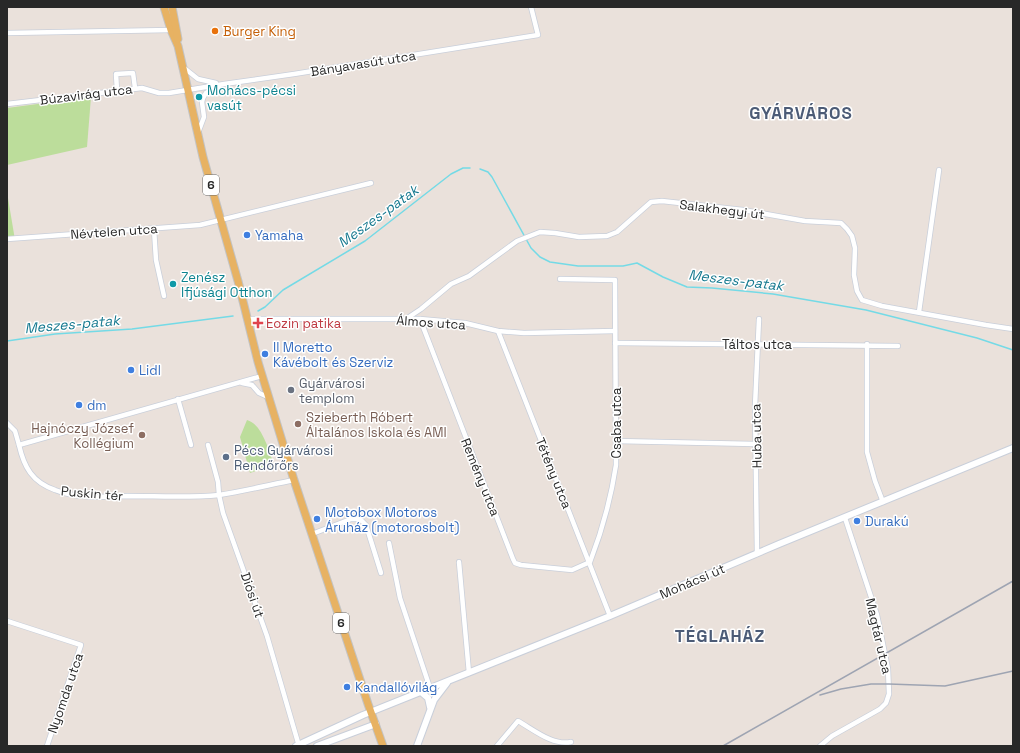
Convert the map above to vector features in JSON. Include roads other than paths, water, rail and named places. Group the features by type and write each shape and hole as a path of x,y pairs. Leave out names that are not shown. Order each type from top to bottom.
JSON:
{"main road":[{"name":"6","path":"164,7 178,46"},
{"name":"6","path":"172,7 178,46 198,133 262,376 294,480 383,746"},
{"name":"Mohácsi út","path":"298,746 371,712 610,616 1013,448"},
{"path":"417,746 434,700 440,690 448,682"},
{"path":"421,692 428,698 430,709"},
{"path":"317,746 376,724"}],"street":[{"name":"Bányavasút utca","path":"188,89 538,36 531,7"},
{"path":"7,32 171,30"},
{"path":"183,67 198,79 224,84"},
{"path":"117,90 116,74 133,73 135,88"},
{"path":"198,133 204,117 202,102 203,98 206,93 224,84"},
{"name":"Búzavirág utca","path":"7,104 135,88 164,93 188,89"},
{"path":"919,312 939,170"},
{"name":"Névtelen utca","path":"7,238 132,229 154,229 200,224 371,183"},
{"name":"Salakhegyi út","path":"406,319 421,310 451,284 469,276 520,240 540,232 555,232 579,237 607,236 617,232 651,202 662,201 743,210 805,221 841,224 852,236 854,248 854,275 857,291 862,300 882,306 1013,329"},
{"path":"154,229 156,260 164,296"},
{"name":"Csaba utca","path":"560,279 615,280 616,465 600,536 590,562"},
{"name":"Álmos utca","path":"247,319 420,318 465,323 498,331 524,333 615,331"},
{"name":"Remény utca","path":"420,318 433,356 495,510 513,559 516,563 521,565 572,570 590,562"},
{"name":"Huba utca","path":"758,554 755,406 759,319"},
{"name":"Tétény utca","path":"498,331 610,616"},
{"name":"Táltos utca","path":"615,343 866,344 898,346"},
{"path":"866,344 867,452 875,481 883,502"},
{"path":"19,445 262,376"},
{"path":"236,383 252,385 256,388 258,393 268,397"},
{"path":"178,399 191,445"},
{"name":"Puskin tér","path":"7,423 15,431 22,459 28,472 40,482 55,490 73,494 104,496 219,495 294,480"},
{"path":"616,441 755,444"},
{"name":"Diósi út","path":"208,445 218,482 223,513 267,636 298,746"},
{"name":"Magtár utca","path":"820,746 838,732 880,709 886,703 889,694 888,669 877,615 845,518"},
{"path":"312,534 351,519 360,519 366,525 381,573"},
{"path":"389,543 400,598 418,656 430,688"},
{"path":"459,562 469,673"},
{"name":"Nyomda utca","path":"7,621 81,645 47,746"},
{"path":"497,746 518,721 555,741 563,743 571,742"}],"waterway":[{"name":"Meszes-patak","path":"258,311 265,307 283,290 365,241 451,174 463,168 470,168"},
{"name":"Meszes-patak","path":"480,169 488,172 492,177 531,248 540,257 550,262 578,266 623,266 637,263 663,277 687,287 773,294 866,310 977,338 1013,350"},
{"name":"Meszes-patak","path":"7,341 55,334 132,329 233,316"}],"railway":[{"path":"723,746 1013,581"},
{"path":"820,695 841,689 871,684 945,686 1013,671"}],"place":[{"name":"Burger King","path":"215,31"},
{"name":"Mohács-pécsi vasút","path":"199,97"},
{"name":"Yamaha","path":"247,235"},
{"name":"Zenész Ifjúsági Otthon","path":"173,284"},
{"name":"Eozin patika","path":"258,323"},
{"name":"Il Moretto Kávébolt és Szerviz","path":"265,354"},
{"name":"Lidl","path":"131,370"},
{"name":"Gyárvárosi templom","path":"291,390"},
{"name":"dm","path":"79,405"},
{"name":"Szieberth Róbert Általános Iskola és AMI","path":"298,424"},
{"name":"Hajnóczy József Kollégium","path":"142,435"},
{"name":"Pécs Gyárvárosi Rendőrőrs","path":"226,457"},
{"name":"Motobox Motoros Áruház (motorosbolt)","path":"317,519"},
{"name":"Durakú","path":"857,521"},
{"name":"Kandallóvilág","path":"347,687"}],"district":[{"name":"GYÁRVÁROS","path":"801,113"},
{"name":"TÉGLAHÁZ","path":"720,636"}]}
